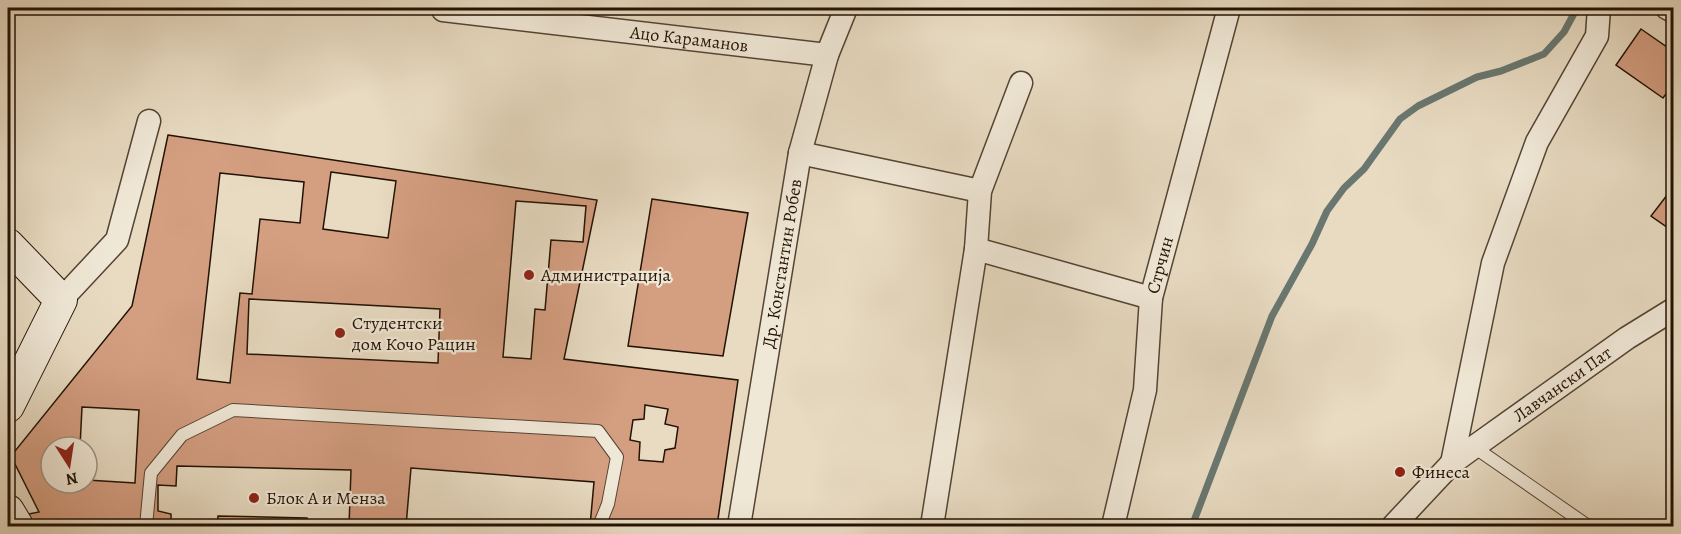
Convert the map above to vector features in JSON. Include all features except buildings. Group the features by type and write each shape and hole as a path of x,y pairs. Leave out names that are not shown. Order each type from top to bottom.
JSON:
{"street":[{"name":"Др. Константин Робев","path":"739,526 800,153 827,55 846,8"},
{"name":"Стрчин","path":"1113,526 1145,390 1151,298 1229,8"},
{"path":"1452,463 1493,263 1537,142 1597,36 1599,8"},
{"path":"1667,8 1674,12"},
{"name":"Ацо Караманов","path":"443,10 827,55"},
{"path":"932,526 976,249 980,191 1021,83"},
{"path":"8,406 61,300 117,240 149,121"},
{"path":"800,153 980,191"},
{"path":"8,245 61,300"},
{"path":"976,249 1151,298"},
{"name":"Лавчански Пат","path":"1393,526 1452,463 1627,338 1674,309"},
{"path":"8,511 17,526"}],"lane":[{"path":"146,526 151,473 182,435 233,410 598,431 617,457 608,504 599,526"},
{"path":"1474,447 1588,526"}],"waterway":[{"path":"1192,526 1272,316 1312,244 1327,211 1344,188 1364,169 1400,119 1418,106 1477,77 1501,71 1544,54 1564,32 1577,8"}],"place":[{"name":"Администрација","path":"529,275"},
{"name":"Студентски дом Кочо Рацин","path":"340,333"},
{"name":"Финеса","path":"1400,472"},
{"name":"Блок А и Менза","path":"254,498"}]}
